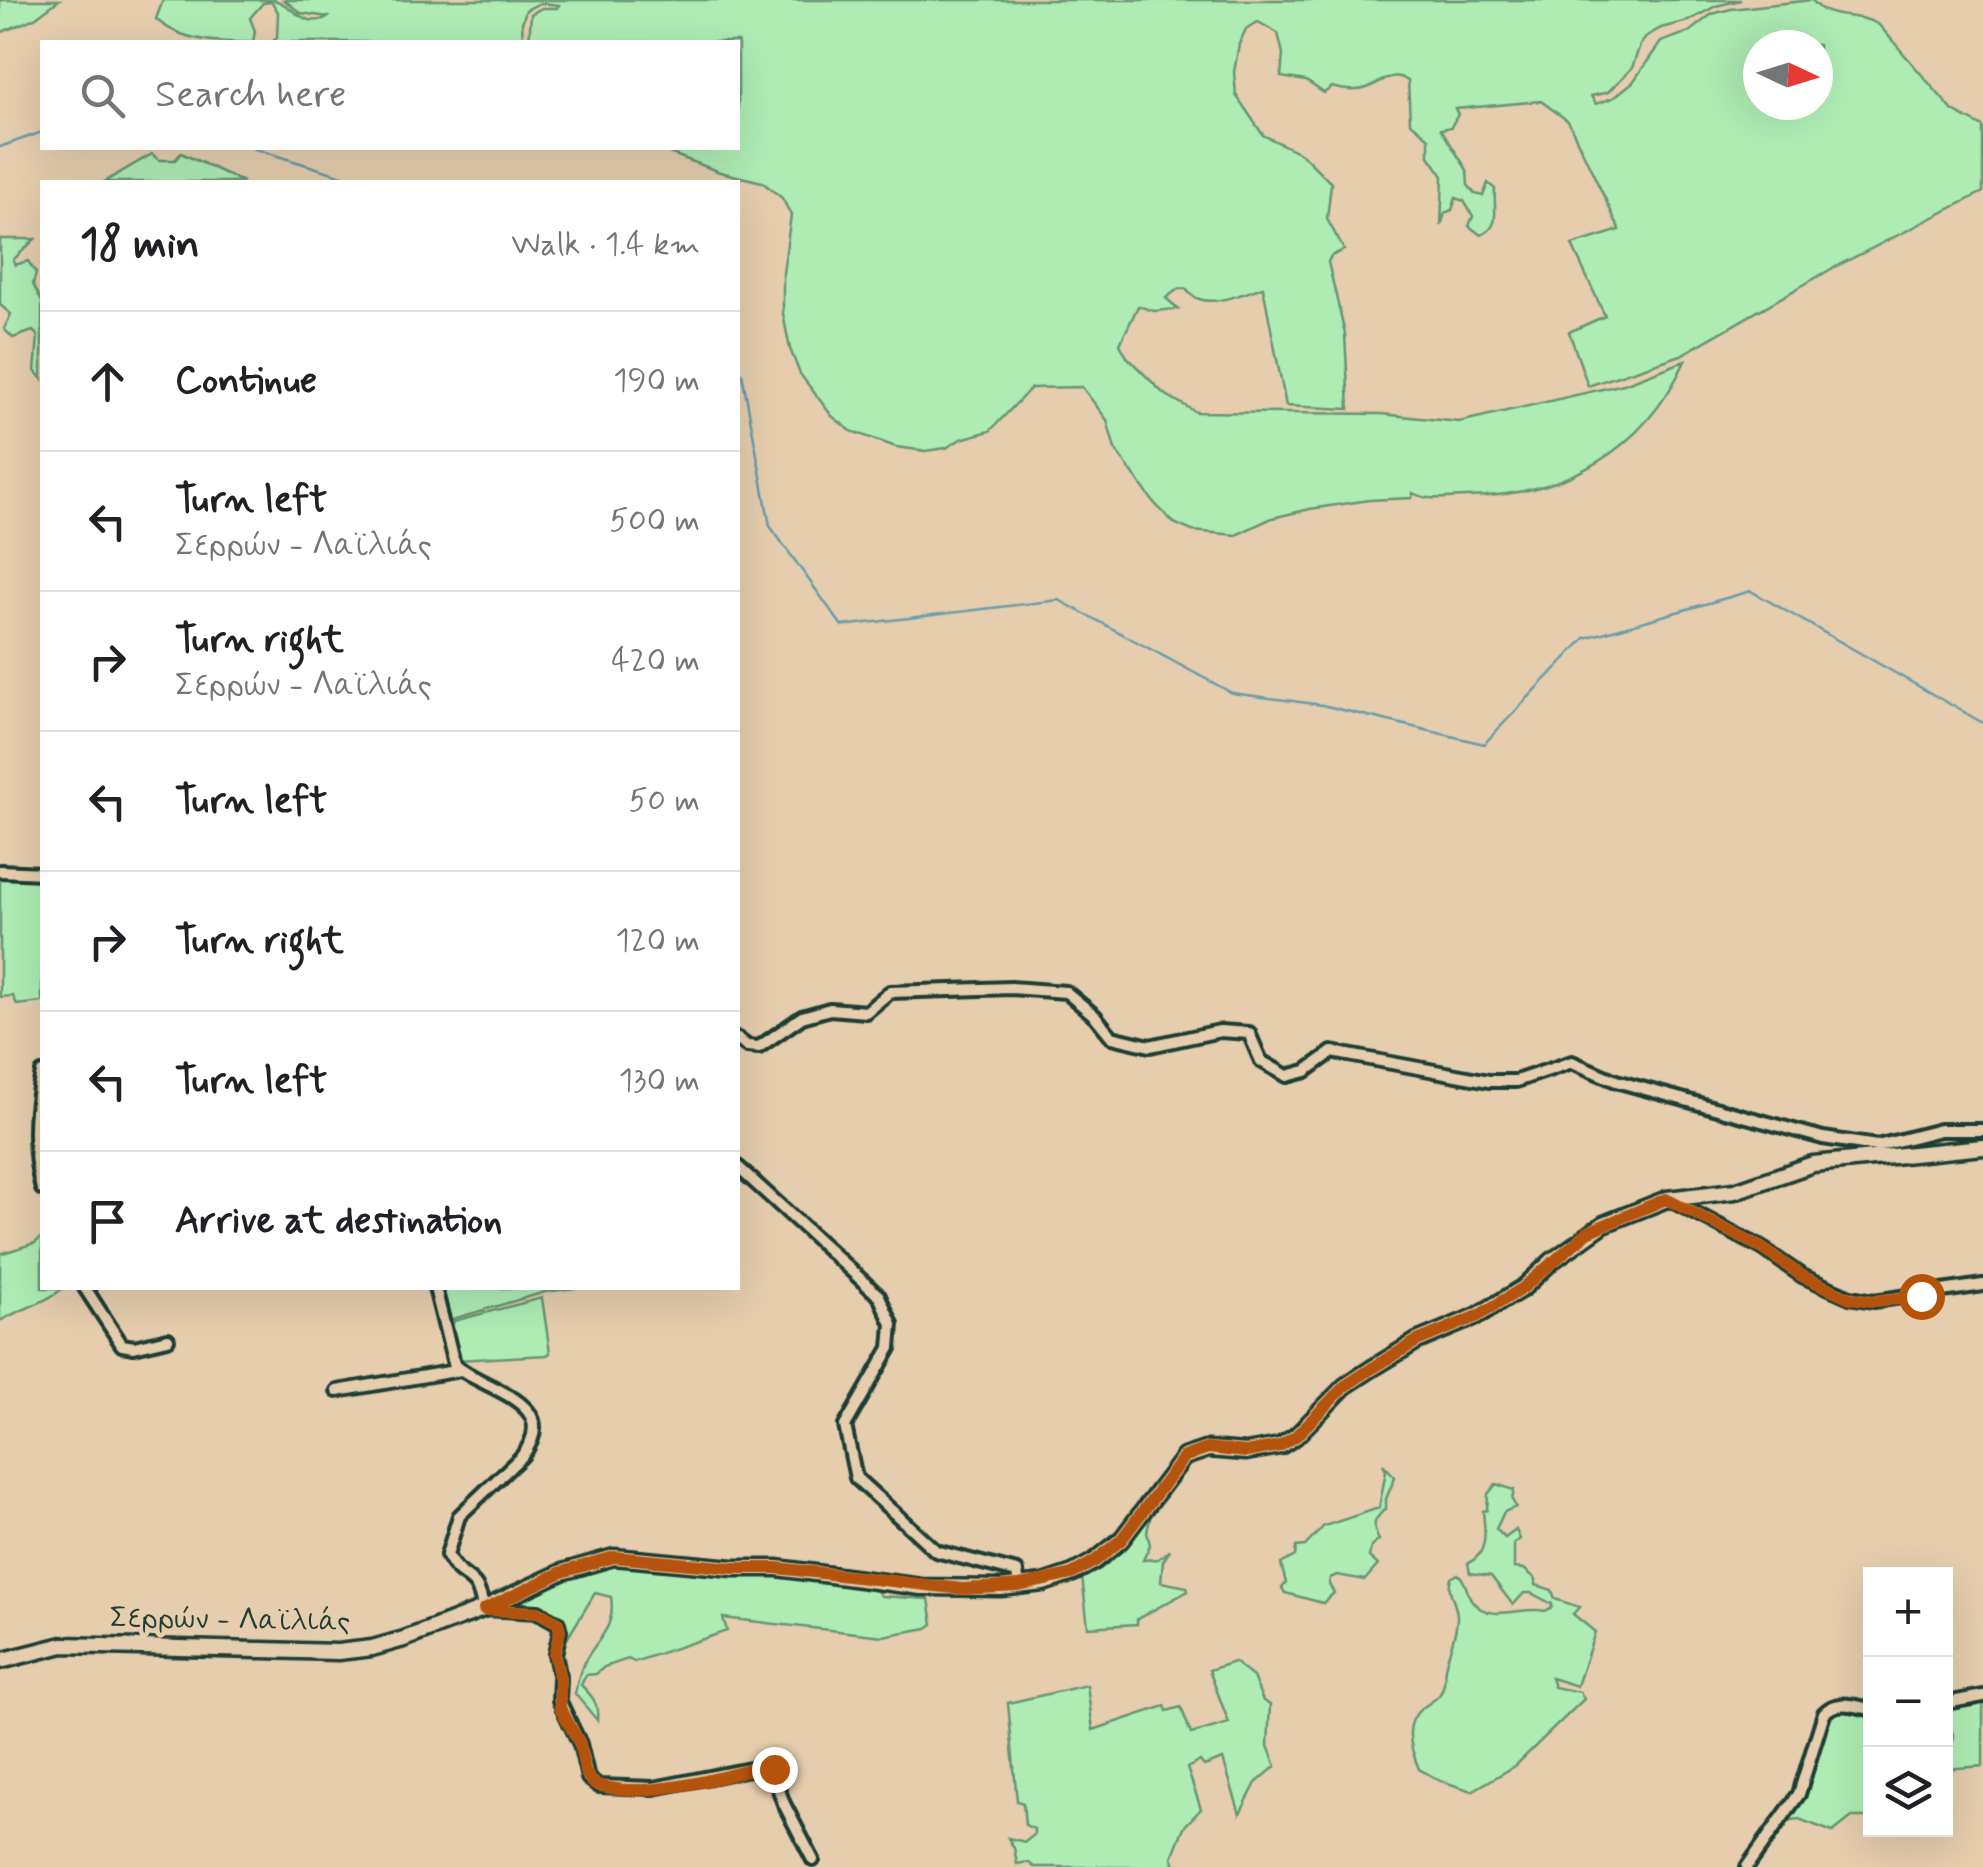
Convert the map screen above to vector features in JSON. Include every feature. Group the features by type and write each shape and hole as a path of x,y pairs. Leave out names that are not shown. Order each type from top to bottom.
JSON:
{"main road":[{"name":"Σερρών - Λαϊλιάς","path":"0,1661 63,1645 338,1652 372,1648 484,1610 562,1572 614,1557 777,1568 921,1587 1019,1586 1072,1574 1109,1550 1148,1507 1184,1457 1208,1448 1246,1452 1280,1446 1296,1436 1345,1386 1417,1341 1478,1316 1523,1288 1588,1232 1666,1199 1734,1191 1812,1164 1983,1147"}],"street":[{"path":"0,871 40,872"},
{"path":"740,1041 759,1047 802,1016 830,1009 866,1012 890,992 1011,988 1066,992 1095,1016 1112,1038 1150,1046 1220,1031 1249,1033 1261,1060 1287,1076 1306,1071 1332,1052 1489,1081 1516,1081 1572,1062 1616,1081 1822,1138 1877,1146 1940,1130 1983,1130"},
{"path":"40,1083 35,1107 40,1176"},
{"path":"740,1169 879,1296 892,1324 890,1348 846,1426 856,1478 936,1551 1017,1572 1019,1586"},
{"path":"1666,1199 1762,1248 1802,1276 1850,1298 1890,1300 1983,1285"},
{"path":"85,1290 122,1345 134,1347 168,1339"},
{"path":"436,1290 454,1364 513,1397 529,1411 533,1425 530,1445 459,1516 447,1555 454,1570 471,1578 480,1588 484,1610 538,1612 558,1623 560,1631 554,1654 560,1679 560,1708 580,1744 585,1772 593,1783 632,1789 770,1765 784,1804 813,1860"},
{"path":"337,1391 461,1370"},
{"path":"1953,1702 1983,1696"},
{"path":"1747,1867 1799,1794 1824,1712 1832,1705 1863,1708"}],"green space":[{"path":"0,0 59,0 35,18 0,33"},
{"path":"163,0 274,0 305,18 319,20 328,17 301,13 284,0 1741,0 1716,6 1647,36 1632,68 1608,92 1591,96 1596,104 1613,98 1633,82 1661,42 1689,32 1712,14 1812,0 1827,12 1879,25 1953,111 1983,127 1983,192 1833,268 1681,355 1588,386 1569,332 1605,316 1572,245 1620,230 1568,121 1541,101 1455,109 1458,114 1451,127 1441,129 1467,170 1468,185 1475,194 1483,196 1488,183 1495,189 1495,216 1492,227 1481,235 1469,226 1473,216 1464,201 1456,198 1441,226 1443,176 1429,156 1429,138 1410,122 1408,81 1392,77 1363,89 1332,87 1324,93 1306,81 1281,77 1283,54 1278,33 1258,22 1246,29 1239,44 1234,72 1236,95 1263,135 1302,154 1331,183 1327,219 1344,250 1328,262 1345,334 1349,409 1286,406 1263,287 1212,301 1178,289 1166,298 1178,309 1154,311 1138,306 1120,344 1127,357 1163,393 1196,412 1382,414 1459,422 1624,384 1685,361 1668,393 1624,443 1568,477 1502,495 1439,498 1413,493 1412,498 1310,509 1272,518 1236,535 1192,531 1174,523 1155,504 1115,449 1107,420 1082,387 1031,388 990,431 946,448 925,451 896,447 851,431 832,416 800,374 790,349 783,314 783,273 791,215 782,198 762,182 720,172 661,150 740,150 740,40 529,40 531,14 559,5 540,3 526,10 523,40 274,40 278,12 272,2 263,3 250,18 253,40 208,40 177,32 156,19"},
{"path":"181,153 239,180 107,180 152,154 159,160 175,160"},
{"path":"0,239 35,239 13,260 15,265 28,261 36,273 33,284 40,298 40,377 35,371 38,336 33,331 13,338 4,329 11,314 0,305"},
{"path":"0,877 40,878 40,1002 17,1005 13,996 0,997"},
{"path":"40,1239 40,1290 60,1290 0,1321 0,1254"},
{"path":"438,1290 560,1290 545,1292 446,1321"},
{"path":"542,1298 550,1353 457,1360 449,1333 454,1321"},
{"path":"1383,1464 1395,1477 1386,1508 1375,1522 1379,1540 1371,1547 1369,1557 1378,1565 1365,1580 1337,1575 1330,1578 1334,1593 1323,1603 1285,1593 1281,1564 1295,1556 1296,1547 1305,1546 1324,1526 1379,1508 1386,1471"},
{"path":"1496,1484 1514,1490 1512,1500 1516,1507 1504,1512 1496,1529 1505,1538 1516,1530 1520,1539 1514,1544 1514,1568 1524,1569 1536,1579 1536,1585 1552,1590 1555,1599 1579,1607 1573,1614 1595,1632 1577,1686 1551,1678 1554,1687 1580,1692 1584,1699 1515,1766 1472,1791 1419,1769 1411,1744 1411,1727 1418,1712 1438,1697 1443,1687 1457,1622 1451,1578 1458,1574 1473,1602 1488,1612 1545,1611 1552,1607 1531,1593 1524,1593 1513,1605 1491,1576 1470,1573 1468,1563 1483,1548 1483,1511 1487,1510 1488,1494"},
{"path":"1153,1505 1147,1532 1150,1545 1143,1560 1158,1559 1170,1550 1163,1561 1161,1582 1187,1587 1188,1591 1137,1619 1137,1624 1088,1627 1082,1577 1112,1559"},
{"path":"630,1561 737,1576 762,1573 871,1584 881,1596 929,1599 933,1624 883,1636 723,1618 727,1631 586,1675 581,1685 594,1700 597,1720 575,1694 584,1663 611,1617 611,1597 595,1593 559,1652 562,1623 555,1617 532,1608 498,1607 575,1571"},
{"path":"1234,1662 1253,1677 1263,1701 1270,1705 1268,1746 1276,1766 1256,1783 1240,1814 1223,1759 1204,1766 1200,1761 1187,1768 1201,1809 1184,1827 1172,1857 1176,1867 1017,1864 1008,1838 1025,1842 1034,1835 1034,1829 1025,1825 1023,1803 1017,1801 1008,1703 1087,1685 1093,1730 1165,1706 1167,1711 1181,1707 1191,1734 1229,1723 1209,1670"},
{"path":"1983,1704 1983,1766 1953,1768 1953,1709"},
{"path":"1838,1708 1863,1711 1863,1817 1852,1817 1833,1832 1799,1819 1786,1821 1823,1727"}],"waterway":[{"path":"0,147 40,133"},
{"path":"258,150 356,180"},
{"path":"740,372 770,526 842,626 1059,600 1232,693 1322,705 1484,744 1585,638 1751,591 1983,723"}],"route":[{"path":"774,1769 767,1764 744,1772 654,1788 593,1783 585,1772 580,1744 560,1708 560,1679 554,1654 560,1631 558,1623 538,1612 484,1610 562,1572 592,1561 630,1556 962,1589 1044,1583 1072,1574 1121,1540 1184,1457 1208,1448 1246,1452 1280,1446 1296,1436 1345,1386 1371,1369 1417,1341 1478,1316 1523,1288 1588,1232 1666,1199 1762,1248 1802,1276 1850,1298 1874,1301 1921,1296"}]}
